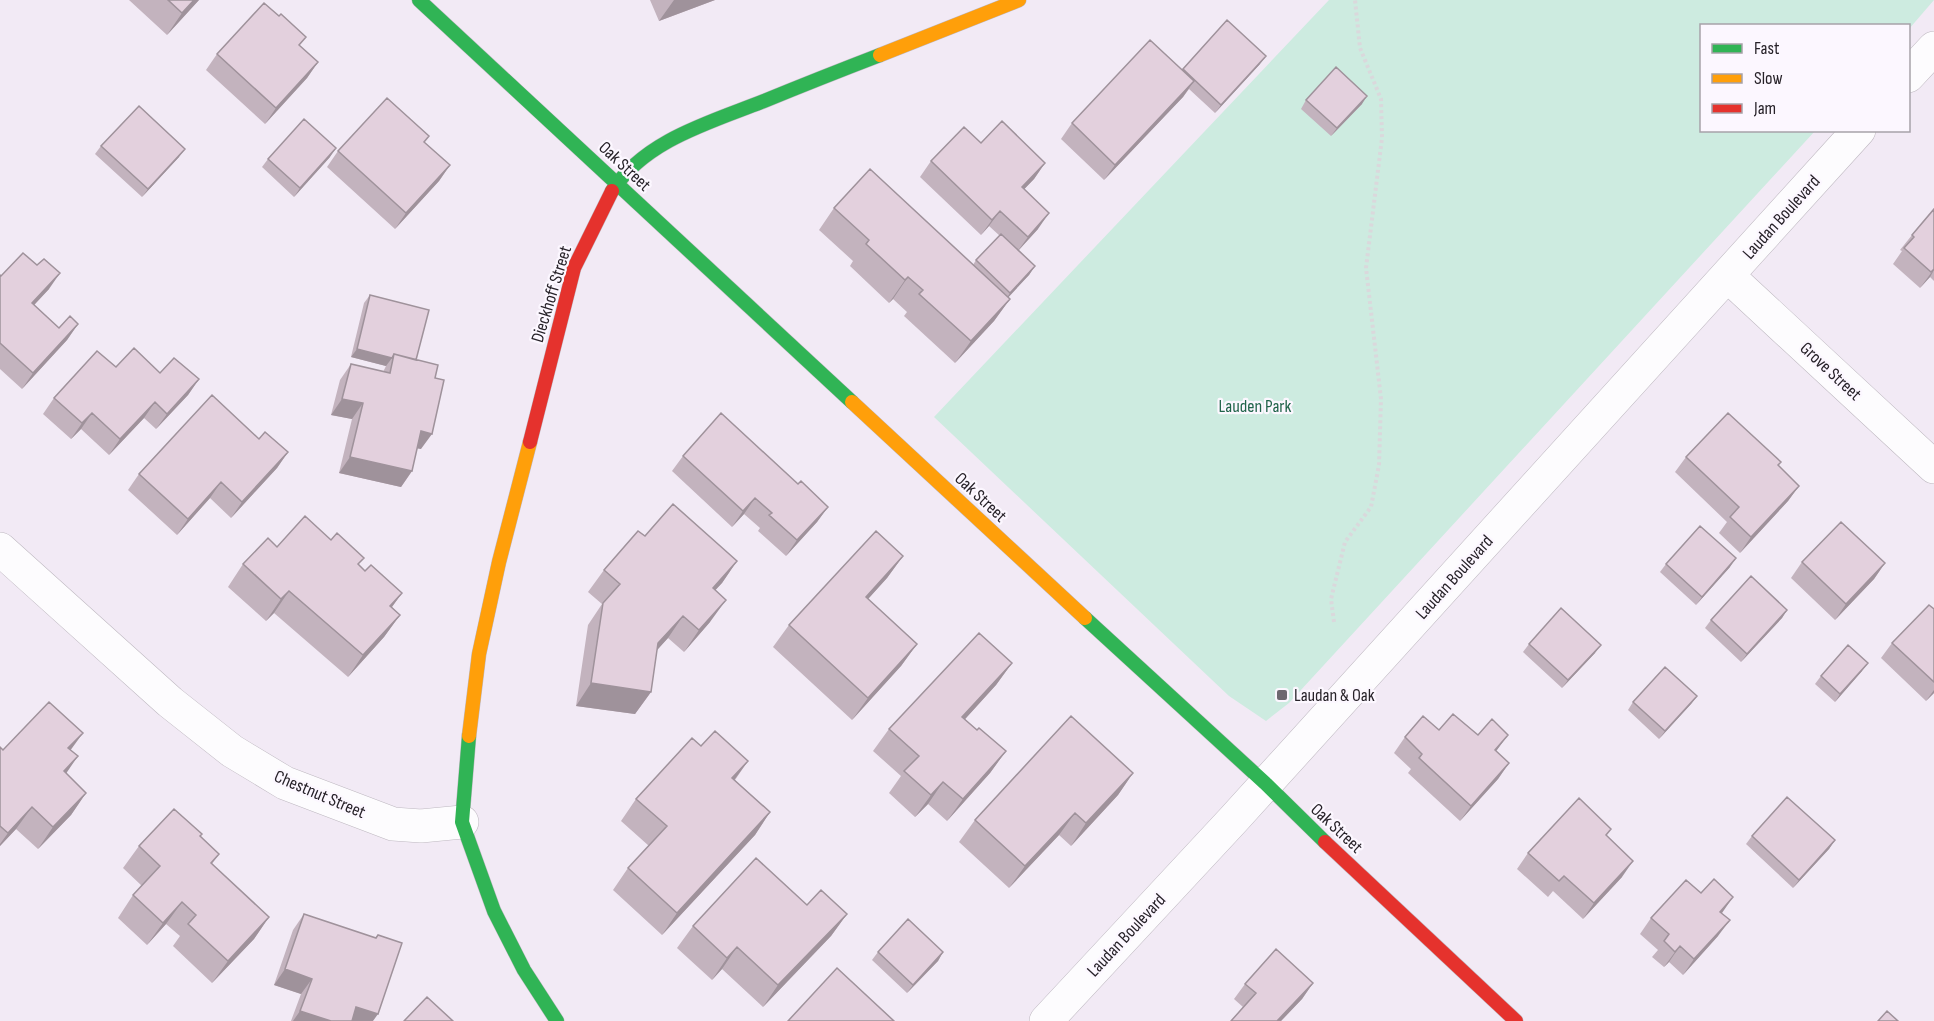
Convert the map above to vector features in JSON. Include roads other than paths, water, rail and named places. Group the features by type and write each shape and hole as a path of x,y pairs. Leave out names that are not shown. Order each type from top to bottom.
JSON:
{"street":[{"name":"Oak Street","path":"419,0 1265,783 1516,1021"},
{"name":"Dieckhoff Street","path":"462,822 464,782 479,654 499,562 574,268 617,183 662,145 682,133 1019,0"},
{"path":"1910,74 1934,48"},
{"name":"Laudan Boulevard","path":"1046,1021 1857,132"},
{"name":"Grove Street","path":"1728,276 1934,466"},
{"name":"Chestnut Street","path":"0,549 171,702 232,751 285,783 393,824 420,826 462,822"},
{"path":"462,822 494,911 524,970 557,1021"}],"place":[{"name":"Laudan & Oak","path":"1282,695"}],"park label":[{"name":"Lauden Park","path":"1255,406"}]}
